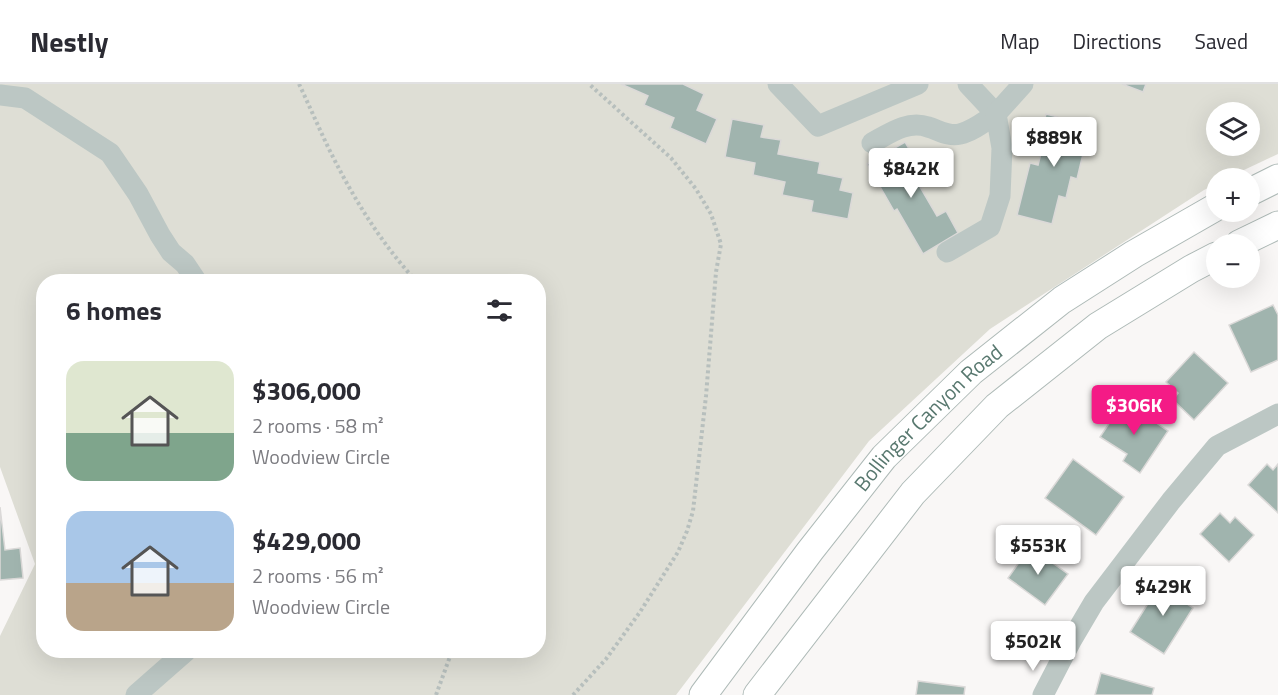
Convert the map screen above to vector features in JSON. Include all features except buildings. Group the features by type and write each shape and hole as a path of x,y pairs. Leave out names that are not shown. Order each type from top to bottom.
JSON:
{"main road":[{"path":"1260,187 1278,178"},
{"name":"Bollinger Canyon Road","path":"703,695 810,551 884,457 971,372 1062,300 1134,254 1206,213"},
{"path":"1260,234 1278,225"},
{"name":"Bollinger Canyon Road","path":"757,695 913,493 997,406 1098,326 1206,261"}],"street":[{"path":"778,84 818,126 918,84"},
{"path":"947,252 990,227 1000,196 1002,148 996,114 968,84"},
{"path":"872,143 902,126 927,126 944,134 957,135 970,130 996,114 1023,84"},
{"path":"0,95 25,98 111,153 138,194 159,235 192,274"},
{"path":"1043,695 1094,602 1171,501 1217,446 1278,414"},
{"path":"136,695 178,658"},
{"path":"1058,668 1058,695"}],"path":[{"path":"299,84 359,206 396,259 410,274"},
{"path":"573,695 606,659 640,612 678,552 687,531 693,511 706,396 716,272 721,244 711,214 696,189 671,158 589,84"},
{"path":"436,695 449,658"}],"shaded area":[{"path":"0,84 1278,84 1278,154 1248,168 1206,168 1206,189 990,329 869,441 676,695 0,695 0,636 35,564 0,467"}]}
